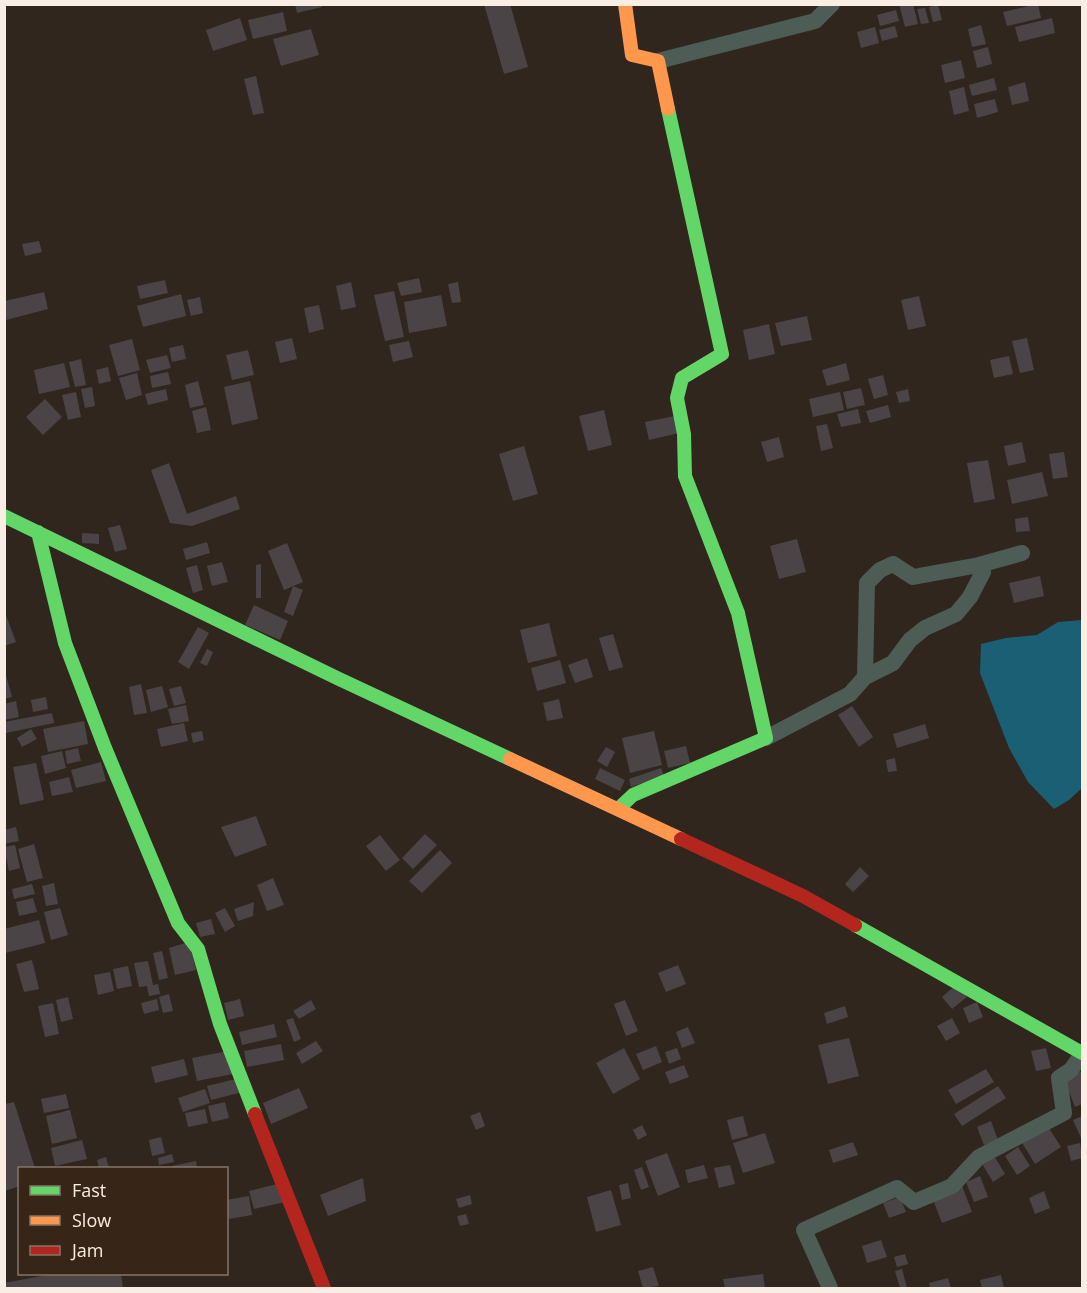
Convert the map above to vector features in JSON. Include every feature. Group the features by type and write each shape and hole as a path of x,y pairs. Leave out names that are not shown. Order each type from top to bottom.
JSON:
{"street":[{"path":"625,4 632,56 658,61 815,21 832,4"},
{"path":"658,61 722,354 682,378 677,398 684,434 685,476 738,613 766,738"},
{"path":"4,516 337,678 803,896 1083,1053 1071,1070 1059,1078 1064,1113 979,1157 952,1186 914,1202 897,1188 804,1230 830,1288"},
{"path":"38,532 65,643 105,747 178,923 198,949 220,1024 324,1288"},
{"path":"865,677 867,583 880,570 893,564 913,577 979,565 1022,553"},
{"path":"618,809 633,795 766,738 850,694 865,677 893,663 910,640 925,628 956,614 970,597 983,572 979,565"}],"water":[{"path":"1082,620 1082,788 1069,800 1054,809 1028,782 1009,748 980,673 981,644 1006,638 1037,635 1058,622"}],"building":[{"path":"295,4 322,4 322,7 297,13"},
{"path":"484,4 510,4 528,67 504,74"},
{"path":"899,4 913,4 918,24 905,27"},
{"path":"1038,4 1041,18 1007,26 1003,12"},
{"path":"938,5 942,20 933,22 929,7"},
{"path":"925,8 929,23 921,24 917,9"},
{"path":"896,10 899,21 880,26 877,15"},
{"path":"283,12 287,31 253,39 248,20"},
{"path":"240,18 247,40 213,51 206,30"},
{"path":"1052,18 1055,33 1019,42 1015,27"},
{"path":"981,25 986,44 972,47 968,29"},
{"path":"895,26 898,37 882,41 879,30"},
{"path":"875,27 879,43 861,48 857,32"},
{"path":"311,29 319,55 281,66 273,39"},
{"path":"988,47 992,64 977,68 973,51"},
{"path":"961,60 965,78 945,83 941,65"},
{"path":"256,76 264,113 253,115 244,79"},
{"path":"994,78 997,90 972,96 969,85"},
{"path":"1025,82 1029,101 1012,105 1008,87"},
{"path":"964,87 969,111 954,115 949,91"},
{"path":"995,99 998,112 977,118 974,104"},
{"path":"39,241 42,252 25,256 22,244"},
{"path":"419,278 422,292 401,296 397,283"},
{"path":"165,280 168,293 140,299 137,286"},
{"path":"351,282 356,307 341,310 336,286"},
{"path":"458,282 461,302 452,303 448,284"},
{"path":"394,291 404,337 385,341 374,295"},
{"path":"44,292 48,309 6,320 5,301"},
{"path":"181,294 186,316 143,327 137,306"},
{"path":"441,295 447,326 409,333 404,302"},
{"path":"919,296 926,326 908,330 901,300"},
{"path":"200,297 203,313 191,316 187,300"},
{"path":"319,305 324,329 309,333 304,308"},
{"path":"807,316 812,340 781,346 775,323"},
{"path":"769,324 775,354 749,360 743,330"},
{"path":"292,338 297,359 280,363 275,342"},
{"path":"1027,338 1034,370 1020,373 1012,341"},
{"path":"132,339 140,370 118,376 109,345"},
{"path":"409,341 413,357 393,362 389,345"},
{"path":"183,345 186,359 172,362 169,348"},
{"path":"248,350 254,375 232,380 226,355"},
{"path":"167,355 171,368 150,373 146,360"},
{"path":"1009,356 1013,374 994,378 990,360"},
{"path":"81,359 86,385 75,387 69,362"},
{"path":"64,363 70,387 39,394 34,370"},
{"path":"846,363 850,380 827,386 822,370"},
{"path":"108,367 111,381 99,384 96,370"},
{"path":"168,372 171,384 152,388 150,376"},
{"path":"137,373 142,395 126,400 119,378"},
{"path":"883,375 888,395 874,399 868,379"},
{"path":"198,381 204,405 190,408 185,385"},
{"path":"250,381 258,419 232,425 224,387"},
{"path":"92,387 95,406 85,408 81,389"},
{"path":"861,388 865,405 847,409 843,392"},
{"path":"166,389 168,400 148,405 145,394"},
{"path":"908,389 910,401 899,403 896,392"},
{"path":"76,392 81,417 68,420 62,395"},
{"path":"840,392 844,410 813,417 809,399"},
{"path":"45,399 62,417 43,435 26,417"},
{"path":"888,405 891,417 870,423 866,411"},
{"path":"206,407 211,430 197,433 192,411"},
{"path":"858,409 861,423 841,427 837,414"},
{"path":"604,410 612,445 588,451 579,416"},
{"path":"675,416 679,433 649,440 645,422"},
{"path":"827,424 833,448 821,451 816,426"},
{"path":"779,437 784,457 767,462 761,442"},
{"path":"1022,442 1026,462 1008,466 1004,446"},
{"path":"524,446 538,494 513,501 499,454"},
{"path":"1064,452 1068,477 1053,479 1049,454"},
{"path":"988,460 995,499 974,503 967,463"},
{"path":"169,463 187,514 236,496 240,509 192,526 170,523 151,470"},
{"path":"1042,472 1048,496 1012,504 1007,480"},
{"path":"1028,517 1030,531 1016,532 1015,519"},
{"path":"120,525 127,549 115,552 108,528"},
{"path":"82,533 99,534 99,544 82,543"},
{"path":"797,539 806,572 779,579 770,546"},
{"path":"207,542 210,553 186,560 183,549"},
{"path":"287,543 303,582 284,590 268,551"},
{"path":"222,562 228,582 212,586 207,566"},
{"path":"261,564 261,598 256,598 256,565"},
{"path":"197,565 203,590 193,593 186,568"},
{"path":"1040,576 1044,596 1014,603 1009,583"},
{"path":"293,586 303,590 293,616 284,612"},
{"path":"254,605 288,621 280,640 245,625"},
{"path":"4,610 16,642 4,646"},
{"path":"549,623 557,656 528,663 520,630"},
{"path":"198,627 209,633 189,669 178,662"},
{"path":"613,634 623,667 609,671 599,638"},
{"path":"207,649 213,652 207,666 200,663"},
{"path":"587,658 593,677 575,683 568,665"},
{"path":"560,660 566,683 537,691 531,668"},
{"path":"4,668 12,697 4,699"},
{"path":"141,684 147,713 134,715 129,687"},
{"path":"162,686 168,707 151,712 146,690"},
{"path":"181,686 186,703 174,706 169,689"},
{"path":"46,697 48,709 33,712 31,700"},
{"path":"559,699 563,718 547,721 543,703"},
{"path":"16,701 19,717 4,720 4,704"},
{"path":"186,705 189,721 172,724 168,709"},
{"path":"852,706 873,737 859,747 838,715"},
{"path":"52,713 54,723 6,733 4,722"},
{"path":"84,721 88,744 48,752 43,729"},
{"path":"184,723 188,741 161,747 157,729"},
{"path":"925,724 929,738 897,748 893,734"},
{"path":"31,729 37,739 22,747 17,738"},
{"path":"202,731 204,740 193,743 191,733"},
{"path":"654,731 662,765 630,773 622,738"},
{"path":"686,746 690,763 668,768 664,751"},
{"path":"606,747 615,752 607,767 597,761"},
{"path":"78,748 81,761 67,764 65,751"},
{"path":"62,751 66,768 45,774 41,756"},
{"path":"895,758 897,771 888,772 886,760"},
{"path":"101,762 106,781 76,788 71,770"},
{"path":"36,763 44,800 20,805 13,767"},
{"path":"600,768 625,780 620,791 595,779"},
{"path":"661,768 664,776 631,787 629,779"},
{"path":"69,777 73,792 52,796 49,782"},
{"path":"256,816 267,845 235,857 221,827"},
{"path":"16,827 19,841 4,844 4,830"},
{"path":"425,834 437,845 413,869 402,858"},
{"path":"380,835 400,860 386,871 366,846"},
{"path":"34,844 43,878 27,882 18,849"},
{"path":"15,845 20,868 9,871 4,847"},
{"path":"440,850 452,863 422,893 409,881"},
{"path":"860,867 869,876 853,892 845,884"},
{"path":"273,878 284,905 267,911 257,885"},
{"path":"54,883 58,904 46,906 42,886"},
{"path":"32,884 35,894 14,899 12,889"},
{"path":"33,898 37,912 19,916 16,902"},
{"path":"254,902 253,916 238,921 234,909"},
{"path":"60,908 68,935 51,940 44,912"},
{"path":"225,908 235,926 225,932 215,913"},
{"path":"211,919 215,934 200,937 196,923"},
{"path":"39,920 45,943 5,953 4,929"},
{"path":"189,942 196,970 175,975 169,948"},
{"path":"162,951 168,978 159,980 153,953"},
{"path":"32,960 39,989 24,992 16,964"},
{"path":"148,961 153,985 158,984 160,994 149,996 147,986 139,987 134,963"},
{"path":"678,965 686,984 666,992 658,973"},
{"path":"128,966 132,986 117,989 113,969"},
{"path":"110,972 114,991 98,995 94,975"},
{"path":"956,985 967,997 952,1009 942,997"},
{"path":"169,994 173,1011 163,1013 159,997"},
{"path":"68,997 73,1019 61,1022 56,1000"},
{"path":"157,999 159,1010 144,1014 141,1003"},
{"path":"240,999 244,1016 228,1020 224,1003"},
{"path":"311,1000 316,1009 299,1019 293,1011"},
{"path":"625,1000 638,1031 626,1036 614,1004"},
{"path":"977,1002 983,1017 969,1023 963,1008"},
{"path":"53,1003 59,1034 45,1037 38,1006"},
{"path":"845,1006 848,1017 827,1024 824,1013"},
{"path":"293,1018 301,1039 294,1042 286,1020"},
{"path":"952,1018 960,1033 946,1041 937,1026"},
{"path":"274,1024 277,1037 242,1045 239,1032"},
{"path":"688,1027 695,1043 682,1048 676,1032"},
{"path":"849,1038 859,1076 828,1084 818,1045"},
{"path":"316,1041 323,1051 302,1064 296,1053"},
{"path":"281,1044 284,1060 247,1067 244,1051"},
{"path":"656,1046 662,1062 643,1070 636,1054"},
{"path":"624,1048 640,1079 613,1094 596,1063"},
{"path":"677,1048 681,1059 669,1064 665,1052"},
{"path":"1046,1048 1051,1068 1036,1071 1031,1051"},
{"path":"228,1051 233,1074 197,1081 192,1058"},
{"path":"184,1059 188,1075 155,1083 151,1067"},
{"path":"684,1065 689,1077 670,1084 665,1072"},
{"path":"986,1069 994,1082 956,1104 948,1090"},
{"path":"1082,1071 1082,1104 1075,1107 1064,1079"},
{"path":"236,1079 239,1093 211,1100 207,1086"},
{"path":"998,1086 1006,1098 962,1126 954,1114"},
{"path":"299,1088 308,1108 271,1124 263,1103"},
{"path":"205,1089 210,1103 183,1112 178,1098"},
{"path":"66,1094 69,1108 44,1113 41,1099"},
{"path":"14,1102 35,1167 18,1167 18,1187 5,1191 5,1104"},
{"path":"225,1102 229,1118 212,1122 208,1106"},
{"path":"205,1109 208,1123 188,1127 185,1113"},
{"path":"70,1110 77,1138 52,1144 46,1116"},
{"path":"480,1112 485,1126 476,1130 470,1116"},
{"path":"743,1116 748,1136 732,1140 727,1120"},
{"path":"1082,1116 1082,1140 1073,1120"},
{"path":"991,1121 998,1140 984,1145 977,1127"},
{"path":"642,1125 647,1135 638,1140 633,1130"},
{"path":"1047,1125 1061,1147 1035,1164 1021,1141"},
{"path":"765,1133 775,1163 743,1173 733,1143"},
{"path":"161,1137 165,1153 152,1156 149,1140"},
{"path":"82,1140 87,1159 55,1166 51,1148"},
{"path":"853,1142 858,1155 833,1163 829,1150"},
{"path":"1080,1143 1082,1158 1071,1161 1067,1146"},
{"path":"1018,1147 1030,1166 1017,1175 1005,1156"},
{"path":"667,1153 680,1187 658,1196 645,1161"},
{"path":"172,1154 174,1162 159,1165 158,1158"},
{"path":"993,1154 1005,1174 993,1182 981,1162"},
{"path":"106,1157 109,1167 99,1167 97,1160"},
{"path":"196,1161 197,1167 172,1167"},
{"path":"704,1165 708,1178 688,1183 685,1170"},
{"path":"730,1165 735,1184 719,1188 714,1168"},
{"path":"642,1167 649,1187 641,1190 634,1170"},
{"path":"980,1176 988,1197 974,1202 966,1182"},
{"path":"363,1178 366,1201 328,1216 320,1195"},
{"path":"281,1183 285,1202 254,1209 249,1191"},
{"path":"628,1183 631,1198 622,1200 619,1185"},
{"path":"962,1186 972,1212 942,1223 932,1197"},
{"path":"611,1190 621,1225 596,1232 587,1197"},
{"path":"1044,1191 1050,1208 1035,1214 1029,1198"},
{"path":"470,1195 472,1204 459,1208 456,1199"},
{"path":"249,1196 252,1215 229,1219 228,1200"},
{"path":"900,1197 906,1212 889,1218 883,1203"},
{"path":"466,1214 469,1224 460,1226 457,1216"},
{"path":"881,1240 887,1257 867,1263 862,1246"},
{"path":"905,1254 908,1264 897,1267 894,1257"},
{"path":"653,1267 659,1286 643,1288 638,1271"},
{"path":"902,1269 907,1288 900,1288 895,1271"},
{"path":"763,1274 765,1288 725,1288 723,1279"},
{"path":"47,1275 121,1275 123,1288 4,1288 4,1283"},
{"path":"1001,1275 1004,1288 982,1288 980,1280"},
{"path":"948,1278 951,1288 930,1288 929,1283"}],"traffic: fast":[{"path":"618,809 633,795 766,738 738,613 685,476 684,434 677,398 682,378 722,354 668,109"},
{"path":"4,516 337,678 510,759"},
{"path":"38,532 65,643 105,748 178,923 198,949 220,1024 255,1114"},
{"path":"855,925 1082,1053"}],"traffic: slow":[{"path":"625,4 632,55 658,61 668,109"},
{"path":"510,759 681,839"}],"traffic: jam":[{"path":"681,839 803,896 855,925"},
{"path":"255,1114 324,1288"}]}
